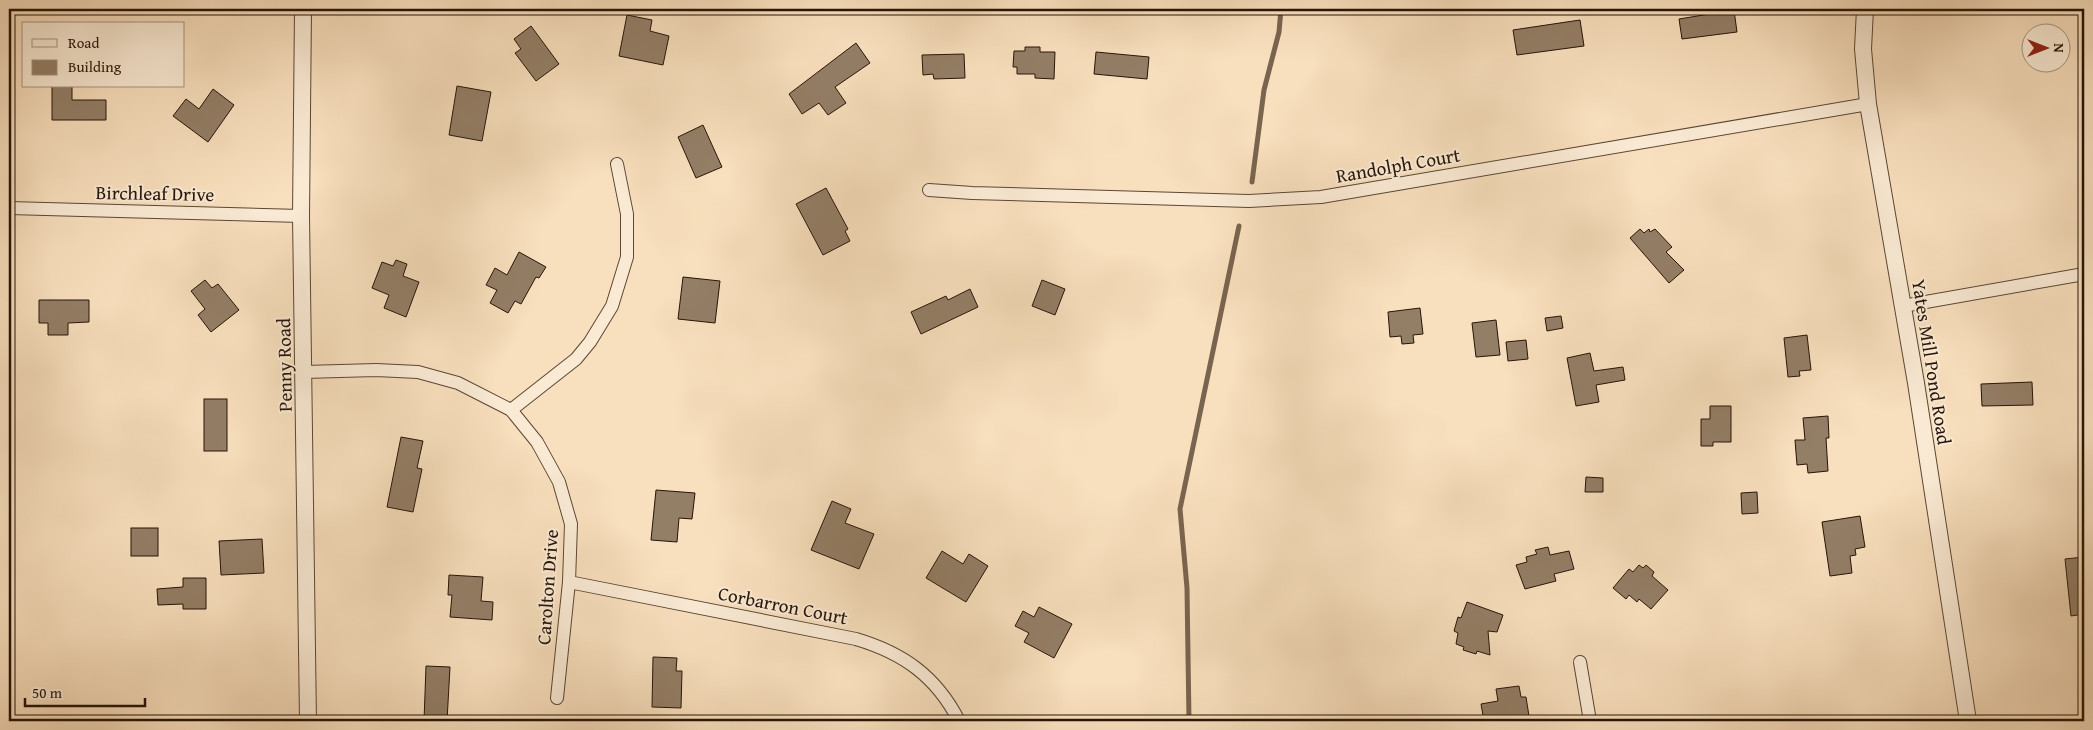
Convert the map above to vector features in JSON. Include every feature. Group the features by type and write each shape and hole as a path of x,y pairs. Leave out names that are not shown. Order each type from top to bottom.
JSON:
{"street":[{"name":"Penny Road","path":"303,9 301,216 308,721"},
{"name":"Yates Mill Pond Road","path":"1866,9 1862,49 1868,104 1903,306 1968,721"},
{"name":"Randolph Court","path":"929,190 972,193 1249,201 1302,198 1360,191 1868,104"},
{"path":"511,410 576,358 590,342 612,306 627,257 627,214 617,164"},
{"name":"Birchleaf Drive","path":"9,208 301,216"},
{"path":"1903,306 2084,274"},
{"name":"Carolton Drive","path":"304,372 376,370 418,372 458,382 511,410 537,442 559,482 571,524 569,582 557,698"},
{"name":"Corbarron Court","path":"569,582 856,639 876,645 903,658 928,677 949,702 959,721"},
{"path":"1580,662 1590,721"}],"building":[{"path":"1734,10 1737,32 1682,39 1679,19"},
{"path":"627,15 652,20 650,31 669,36 663,65 619,56"},
{"path":"1580,20 1584,46 1517,55 1513,30"},
{"path":"531,26 559,64 536,81 515,53 521,49 514,39"},
{"path":"856,43 870,63 835,87 846,103 828,115 819,103 802,114 789,94"},
{"path":"1025,47 1040,47 1040,52 1055,52 1054,79 1035,78 1035,74 1017,74 1017,67 1013,67 1014,51 1025,51"},
{"path":"1096,52 1149,57 1147,79 1094,74"},
{"path":"964,54 965,78 934,79 933,74 923,75 922,55"},
{"path":"457,86 491,92 482,141 449,135"},
{"path":"52,88 72,88 72,100 106,100 106,120 52,120"},
{"path":"213,89 234,105 208,142 173,116 186,99 199,109"},
{"path":"703,125 722,167 696,178 678,137"},
{"path":"826,188 848,229 845,231 850,241 823,255 796,204"},
{"path":"1640,229 1644,233 1649,229 1650,232 1655,229 1672,247 1666,252 1684,270 1669,283 1630,238"},
{"path":"519,252 546,267 539,278 536,277 521,304 515,301 508,313 490,303 497,290 486,285 495,268 507,275"},
{"path":"396,260 407,264 403,276 419,282 406,317 384,308 389,295 372,288 382,262 393,266"},
{"path":"683,277 720,281 715,323 678,319"},
{"path":"205,280 212,288 218,284 239,310 211,332 198,315 205,309 191,291"},
{"path":"1042,280 1065,289 1055,315 1032,306"},
{"path":"970,289 978,307 921,334 911,312 946,296 948,300"},
{"path":"39,300 89,300 89,322 68,323 68,335 48,335 48,323 39,323"},
{"path":"1420,308 1423,334 1413,335 1414,343 1402,344 1401,336 1390,337 1388,312"},
{"path":"1561,316 1563,328 1547,331 1545,318"},
{"path":"1496,320 1500,355 1476,357 1472,323"},
{"path":"1807,335 1811,370 1799,371 1800,376 1788,377 1784,338"},
{"path":"1526,340 1528,359 1508,361 1506,342"},
{"path":"1590,353 1594,371 1623,367 1625,380 1596,385 1599,402 1576,406 1567,358"},
{"path":"2032,382 2033,405 1982,406 1981,384"},
{"path":"204,399 227,399 227,451 204,451"},
{"path":"1710,406 1731,406 1731,442 1713,442 1713,446 1701,446 1701,419 1710,419"},
{"path":"1828,416 1829,438 1826,438 1828,471 1808,473 1807,464 1797,465 1795,440 1805,440 1803,418"},
{"path":"401,437 423,441 417,468 422,469 413,512 387,507"},
{"path":"1586,477 1603,478 1603,492 1585,492"},
{"path":"656,490 695,493 692,519 679,518 677,542 651,540"},
{"path":"1757,492 1758,513 1742,514 1741,493"},
{"path":"832,501 851,509 845,523 874,534 859,569 811,550"},
{"path":"1860,516 1865,547 1855,549 1856,555 1850,556 1852,573 1830,576 1822,522"},
{"path":"131,528 158,528 158,556 131,556"},
{"path":"262,539 264,573 221,575 219,541"},
{"path":"1548,547 1550,555 1569,551 1574,569 1554,574 1556,581 1525,589 1516,565 1527,562 1526,557 1537,554 1535,550"},
{"path":"942,551 963,564 969,554 988,566 966,602 926,578"},
{"path":"2084,557 2084,614 2071,616 2065,559"},
{"path":"1639,565 1643,568 1646,565 1654,572 1652,576 1668,590 1651,609 1639,599 1637,602 1629,595 1626,599 1613,588 1629,569 1633,572"},
{"path":"449,575 483,577 481,601 493,602 492,620 450,617 452,595 448,595"},
{"path":"183,578 206,578 206,609 183,609 183,604 158,605 157,589 183,587"},
{"path":"1467,602 1503,615 1497,632 1488,631 1490,655 1477,651 1476,654 1463,650 1464,647 1456,644 1458,633 1454,631 1458,617 1461,618"},
{"path":"1039,607 1072,624 1054,658 1024,642 1029,633 1015,626 1023,611 1034,617"},
{"path":"653,657 677,658 676,671 682,671 681,708 652,707"},
{"path":"426,666 450,667 447,721 424,721"},
{"path":"1519,686 1521,697 1526,697 1529,716 1519,717 1520,721 1484,721 1481,704 1498,701 1496,689"}],"waterway":[{"path":"1252,182 1264,90 1279,32 1281,9"},
{"path":"1189,721 1187,588 1180,509 1239,226"}]}
